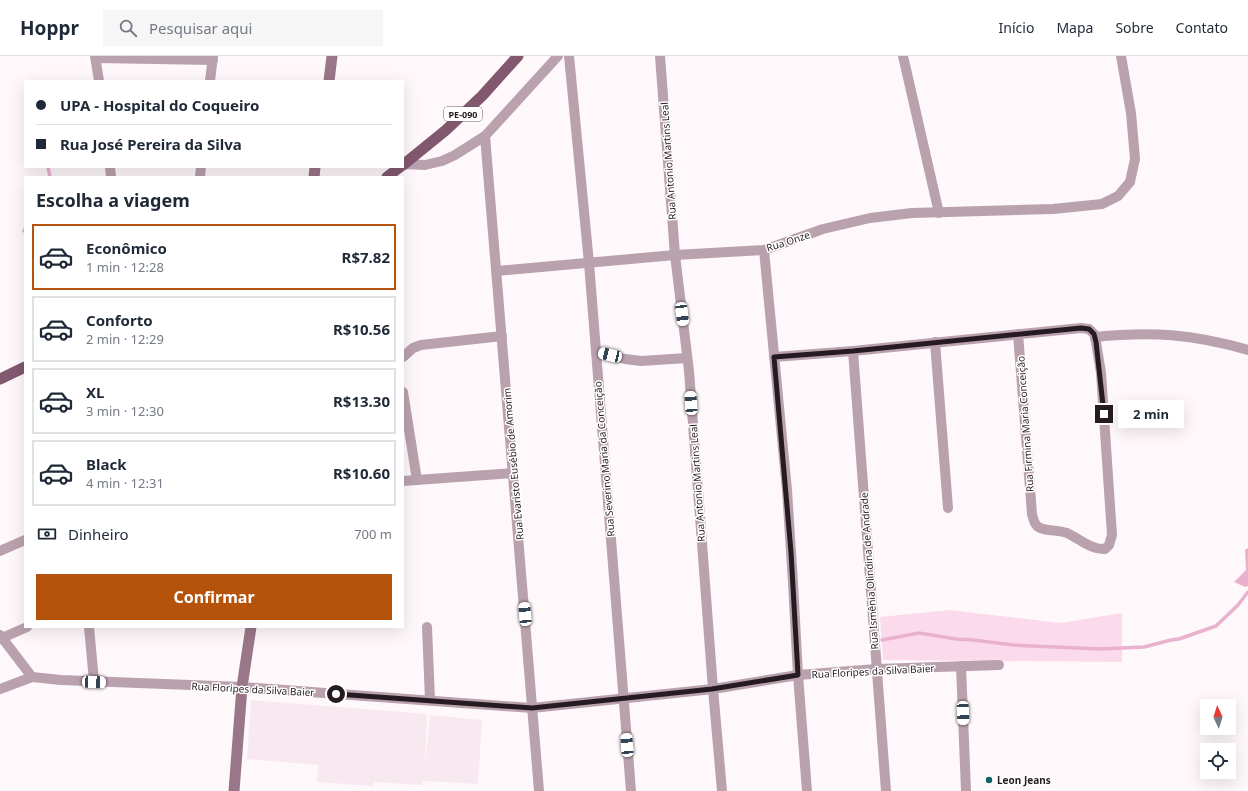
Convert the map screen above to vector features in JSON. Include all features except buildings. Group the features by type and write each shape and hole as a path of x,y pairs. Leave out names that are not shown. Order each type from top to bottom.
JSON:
{"main road":[{"path":"328,80 332,56"},
{"name":"PE-090","path":"404,163 446,130 482,96 518,56"},
{"name":"PE-090","path":"387,176 398,168"},
{"path":"0,379 24,367"},
{"path":"234,791 242,687 251,628"}],"street":[{"path":"404,165 425,165 442,161 455,155 485,136 558,56"},
{"name":"Rua Severino Maria da Conceição","path":"569,56 589,263 631,791"},
{"name":"Rua Antonio Martins Leal","path":"660,56 675,255 687,358 712,689 722,791"},
{"path":"903,56 939,213"},
{"name":"Rua Onze","path":"496,271 675,255 764,250 822,229 870,218 912,213 1053,209 1102,204 1118,196 1130,182 1135,159 1131,113 1121,56"},
{"path":"99,80 95,57 213,58 210,80"},
{"name":"Rua Evaristo Eusébio de Amorim","path":"485,136 540,791"},
{"path":"764,250 787,498 807,791"},
{"path":"774,357 853,351 1081,328 1092,333 1168,334 1201,338 1248,350"},
{"name":"Rua Firmina Maria Conceição","path":"1018,334 1032,514 1034,521 1037,526 1043,529 1068,534 1095,548 1105,549 1109,545 1112,535 1101,373 1092,333"},
{"path":"404,356 413,348 421,345 502,336"},
{"path":"935,342 948,508"},
{"name":"Rua Ismênia Olindina de Andrade","path":"853,351 886,791"},
{"path":"596,352 641,361 687,358"},
{"path":"404,398 417,480"},
{"path":"404,481 513,473"},
{"path":"0,551 24,540"},
{"path":"427,627 430,700"},
{"path":"0,689 32,677 1,637 24,628"},
{"path":"89,628 94,682"},
{"name":"Rua Floripes da Silva Baier","path":"32,677 94,682 242,687 532,708 712,689 798,675 877,669 999,665"},
{"path":"961,666 966,791"}],"shaded area":[{"path":"1248,548 1248,586 1245,587 1234,582 1246,570 1245,550"},
{"path":"949,610 1060,623 1122,613 1122,662 883,660 880,617"},
{"path":"251,700 427,714 425,767 430,715 482,720 478,784 423,781 422,785 374,782 373,786 317,782 318,765 247,759"}],"waterway":[{"path":"48,168 50,176"},
{"path":"882,640 919,633 956,639 1013,645 1100,649 1144,647 1179,639 1216,626 1238,605 1248,592"}],"place":[{"name":"Leon Jeans","path":"989,780"}],"route":[{"path":"336,694 532,708 712,689 798,675 787,490 774,357 853,351 1081,328 1089,329 1094,334 1096,342 1101,373 1104,414"}]}
